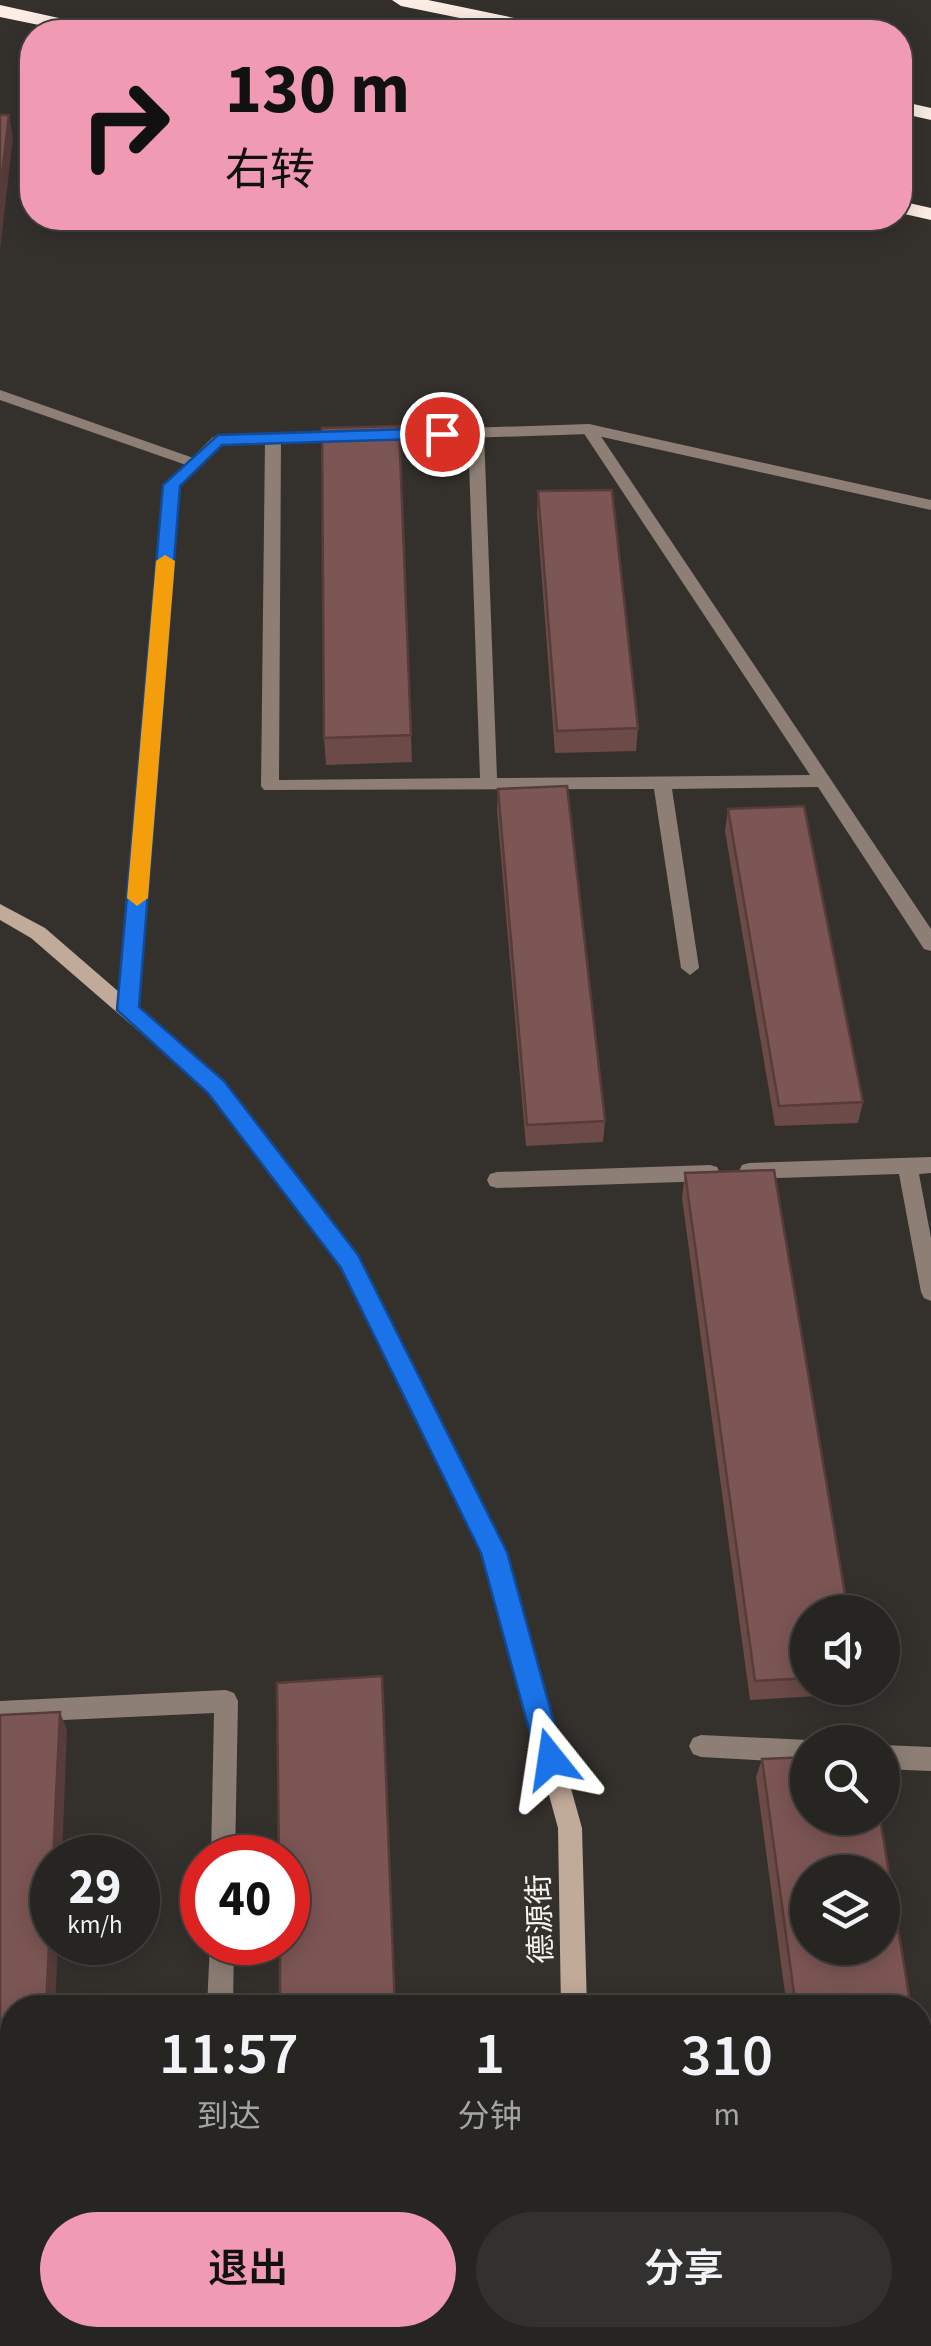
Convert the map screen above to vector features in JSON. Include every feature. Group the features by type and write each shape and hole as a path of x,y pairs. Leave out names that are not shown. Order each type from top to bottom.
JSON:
{"highway":[{"path":"401,0 495,20"},
{"path":"0,12 39,20"}],"street":[{"path":"0,395 194,463"},
{"path":"128,1010 172,485 218,440 589,429 931,505"},
{"path":"589,429 931,944"},
{"path":"476,433 488,784"},
{"path":"273,438 270,786 822,781"},
{"path":"662,782 690,968"},
{"name":"德源街","path":"0,912 38,934 216,1087 350,1262 494,1552 570,1828 574,1995"},
{"path":"497,1180 931,1164"},
{"path":"907,1166 931,1292"},
{"path":"0,1712 226,1701 223,1835"},
{"path":"701,1746 790,1751"},
{"path":"900,1758 931,1760"},
{"path":"220,1995 221,1965"}],"building":[{"path":"0,115 9,115 0,191"},
{"path":"399,426 411,735 324,738 322,428"},
{"path":"612,490 638,728 557,731 538,491"},
{"path":"567,786 605,1121 527,1125 498,789"},
{"path":"804,806 863,1102 779,1106 728,809"},
{"path":"774,1170 845,1595 790,1595 790,1679 755,1681 685,1173"},
{"path":"382,1676 394,1995 280,1995 280,1965 310,1965 310,1835 279,1835 277,1683"},
{"path":"60,1712 54,1835 30,1835 30,1965 48,1965 47,1995 0,1995 0,1715"},
{"path":"790,1758 790,1835 883,1835 886,1855 790,1855 790,1964 762,1759"},
{"path":"900,1941 909,1995 794,1995 790,1965 900,1965"}],"slow traffic":[{"path":"137,898 165,561"}],"route":[{"path":"442,434 218,440 172,485 128,1010 216,1087 350,1262 494,1552 551,1759"}]}
